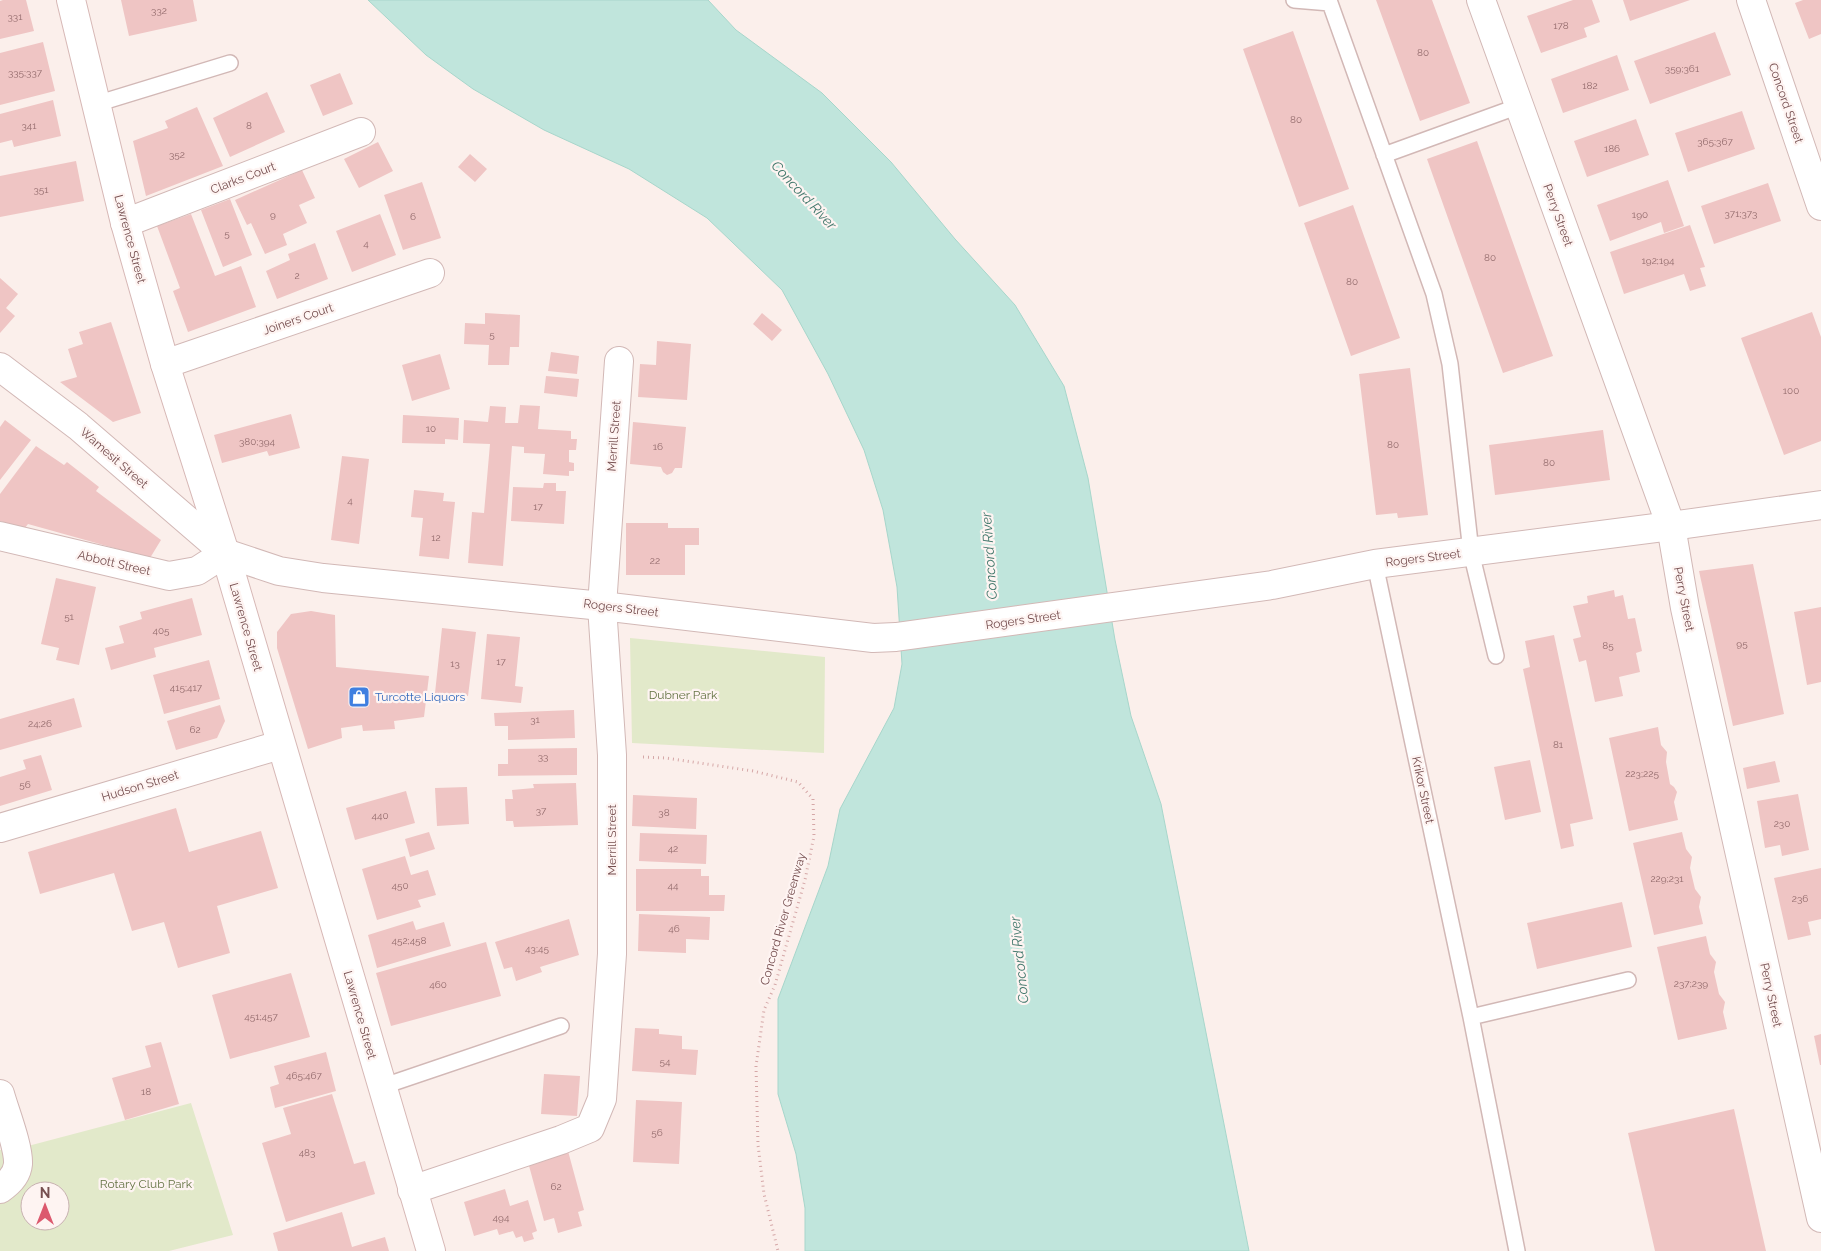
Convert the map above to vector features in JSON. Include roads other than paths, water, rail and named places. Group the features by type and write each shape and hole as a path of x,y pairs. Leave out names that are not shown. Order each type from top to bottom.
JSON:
{"street":[{"name":"Lawrence Street","path":"71,0 125,224 165,364 225,553 431,1251"},
{"name":"Perry Street","path":"1481,0 1671,526 1685,608 1821,1218"},
{"name":"Concord Street","path":"1751,0 1821,206"},
{"name":"Clarks Court","path":"125,224 361,132"},
{"name":"Joiners Court","path":"165,364 430,273"},
{"name":"Merrill Street","path":"412,1190 590,1128 602,1099 612,954 612,755 602,606 619,361"},
{"name":"Wamesit Street","path":"0,367 78,426 225,553"},
{"name":"Rogers Street","path":"225,553 279,571 323,578 602,606 850,636 896,638 1272,584 1376,564 1821,505"},
{"name":"Abbott Street","path":"0,536 169,576 197,571 225,553"},
{"name":"Hudson Street","path":"0,828 280,744"},
{"path":"0,1094 17,1154 18,1165 8,1183 0,1189"}],"lane":[{"path":"1294,0 1330,2 1434,294 1450,364 1471,552 1496,656"},
{"path":"96,104 230,63"},
{"path":"1384,154 1519,106"},
{"name":"Krikor Street","path":"1376,564 1471,1017 1517,1251"},
{"path":"1471,1017 1628,980"},
{"path":"382,1087 561,1026"}],"water":[{"name":"Concord River","path":"368,0 708,0 736,30 822,93 891,162 955,239 1015,305 1064,386 1088,478 1115,640 1131,716 1161,804 1249,1251 805,1251 805,1208 796,1154 778,1094 778,999 828,866 840,809 894,708 902,664 897,587 883,510 864,450 828,374 782,290 707,218 629,169 544,130 473,89 426,55"}],"place":[{"name":"Turcotte Liquors","path":"359,697"}],"park label":[{"name":"Dubner Park","path":"683,695"},
{"name":"Rotary Club Park","path":"146,1184"}]}
